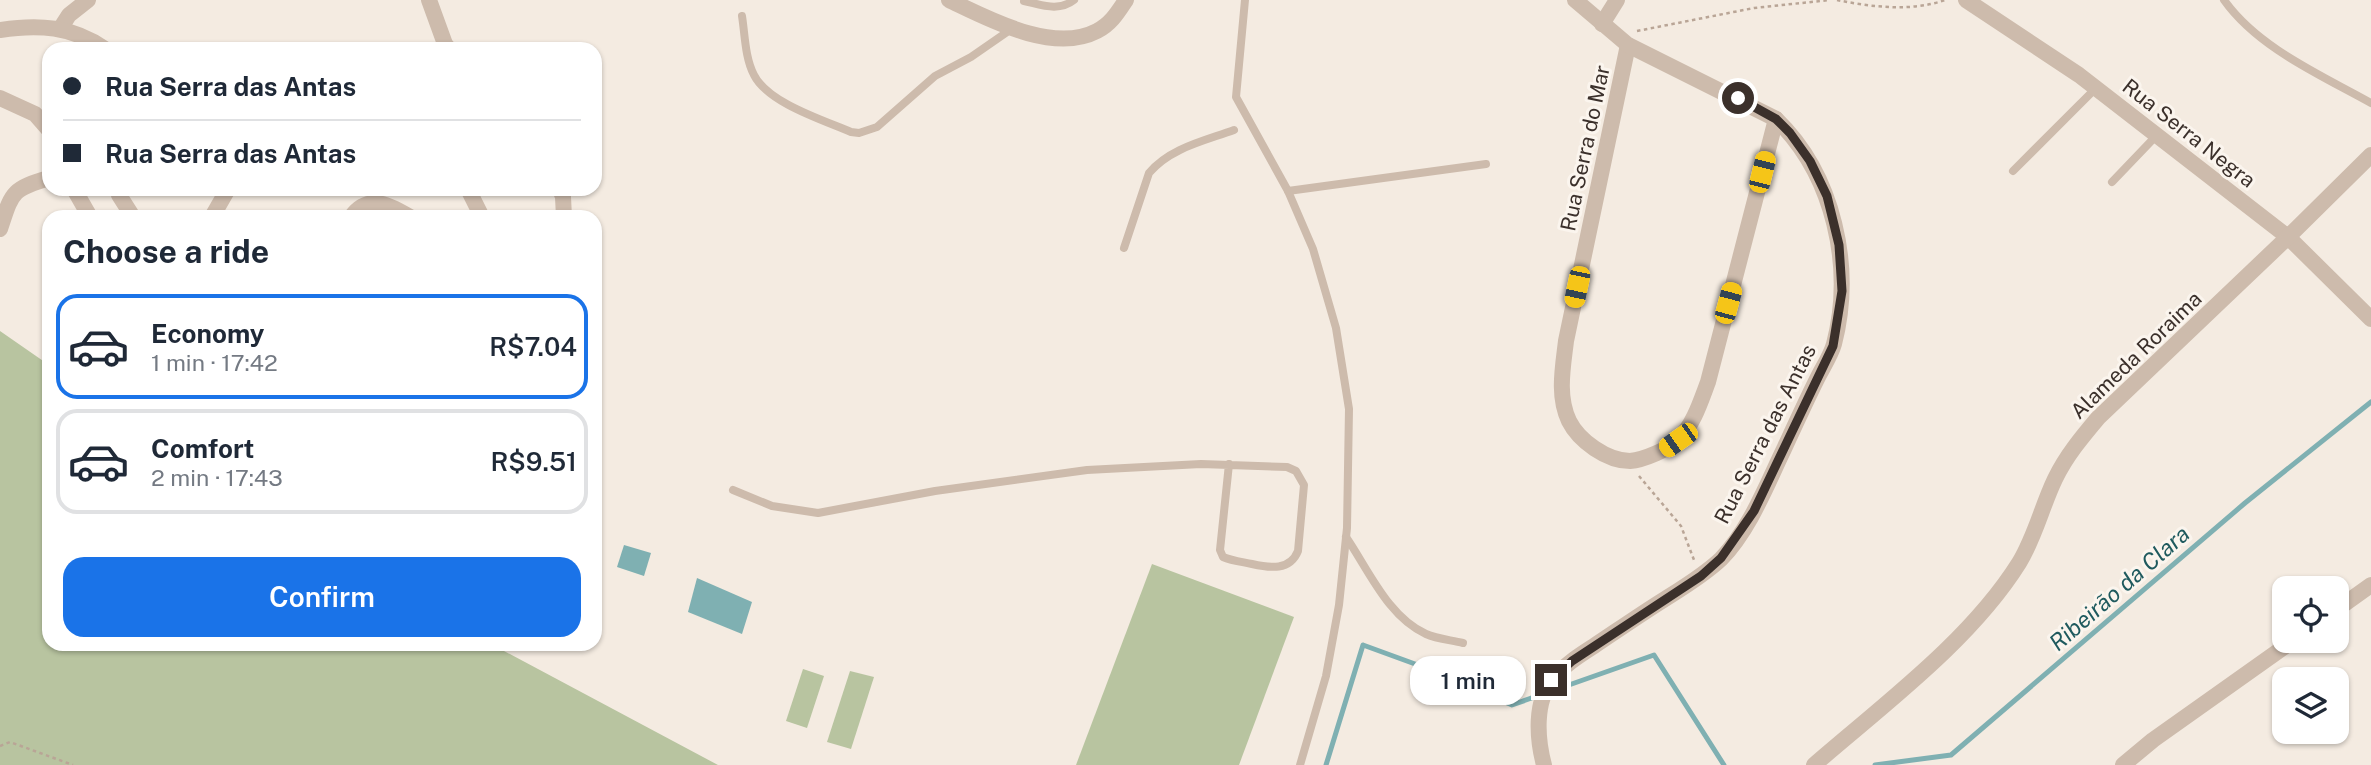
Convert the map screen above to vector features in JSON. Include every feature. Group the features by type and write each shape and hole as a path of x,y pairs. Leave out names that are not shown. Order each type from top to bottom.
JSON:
{"street":[{"path":"60,29 69,15 88,0"},
{"path":"429,0 444,42"},
{"path":"949,0 1010,30 1045,37 1073,38 1097,32 1114,19 1126,0"},
{"name":"Rua Serra das Antas","path":"1544,765 1540,750 1539,722 1541,703 1551,680 1572,661 1701,576 1721,558 1754,511 1833,346 1842,291 1839,245 1827,196 1810,161 1790,133 1776,119 1628,45 1575,0"},
{"path":"1608,29 1617,0"},
{"name":"Rua Serra Negra","path":"1966,0 2096,88 2288,237 2371,319"},
{"path":"0,30 25,26 60,29 92,42"},
{"name":"Rua Serra do Mar","path":"1628,45 1566,341 1561,379 1569,421 1580,436 1613,457 1631,461"},
{"path":"0,98 35,114 42,122"},
{"path":"1631,461 1671,445 1695,417 1708,382 1776,119"},
{"name":"Alameda Roraima","path":"1814,765 1947,649 1984,609 2019,562 2071,450 2098,418 2371,155"},
{"path":"0,229 9,202 22,186 42,180"},
{"path":"358,210 363,205 374,202 393,210"},
{"path":"2349,601 2371,585"},
{"path":"2123,765 2153,740 2276,653"}],"lane":[{"path":"1024,1 1053,8 1063,7 1074,0"},
{"path":"1245,0 1236,97 1288,191 1313,249 1332,315 1349,409 1346,537 1339,605 1326,676 1300,765"},
{"path":"2224,0 2235,15 2287,55 2371,103"},
{"path":"742,16 749,64 763,88 777,99 851,132 859,133 877,127 935,76 971,57 1010,30"},
{"path":"2013,171 2096,88"},
{"path":"1124,248 1149,173 1156,164 1185,147 1234,130"},
{"path":"2112,182 2157,135"},
{"path":"1288,191 1486,164"},
{"path":"733,490 772,506 818,513 935,491 1087,470 1201,464 1228,464 1287,467 1296,471 1304,485 1298,551 1288,564 1272,568 1223,557 1220,550 1228,464"},
{"path":"1346,537 1387,600 1407,623 1427,635 1463,643"}],"path":[{"path":"1608,29 1830,0"},
{"path":"1837,0 1864,5 1928,6 1945,0"},
{"path":"1631,461 1642,480 1681,526 1701,576"},
{"path":"0,746 10,742 73,765"}],"green space":[{"path":"0,331 42,360 42,651 504,651 718,765 0,765"},
{"path":"1152,564 1294,617 1239,765 1076,765"},
{"path":"803,669 824,676 807,728 786,721"},
{"path":"850,671 874,677 851,749 827,742"}],"water":[{"path":"624,545 651,553 644,576 617,567"},
{"path":"697,578 752,602 742,634 688,612"}],"waterway":[{"name":"Ribeirão da Clara","path":"1875,765 1951,755 2245,503 2371,402"},
{"path":"1326,765 1363,645 1426,668 1512,705 1540,695"},
{"path":"1549,692 1654,655 1724,765"}],"route":[{"path":"1551,680 1572,661 1701,576 1721,558 1754,511 1833,346 1842,291 1839,245 1827,196 1810,161 1790,133 1776,119 1738,98"}]}
